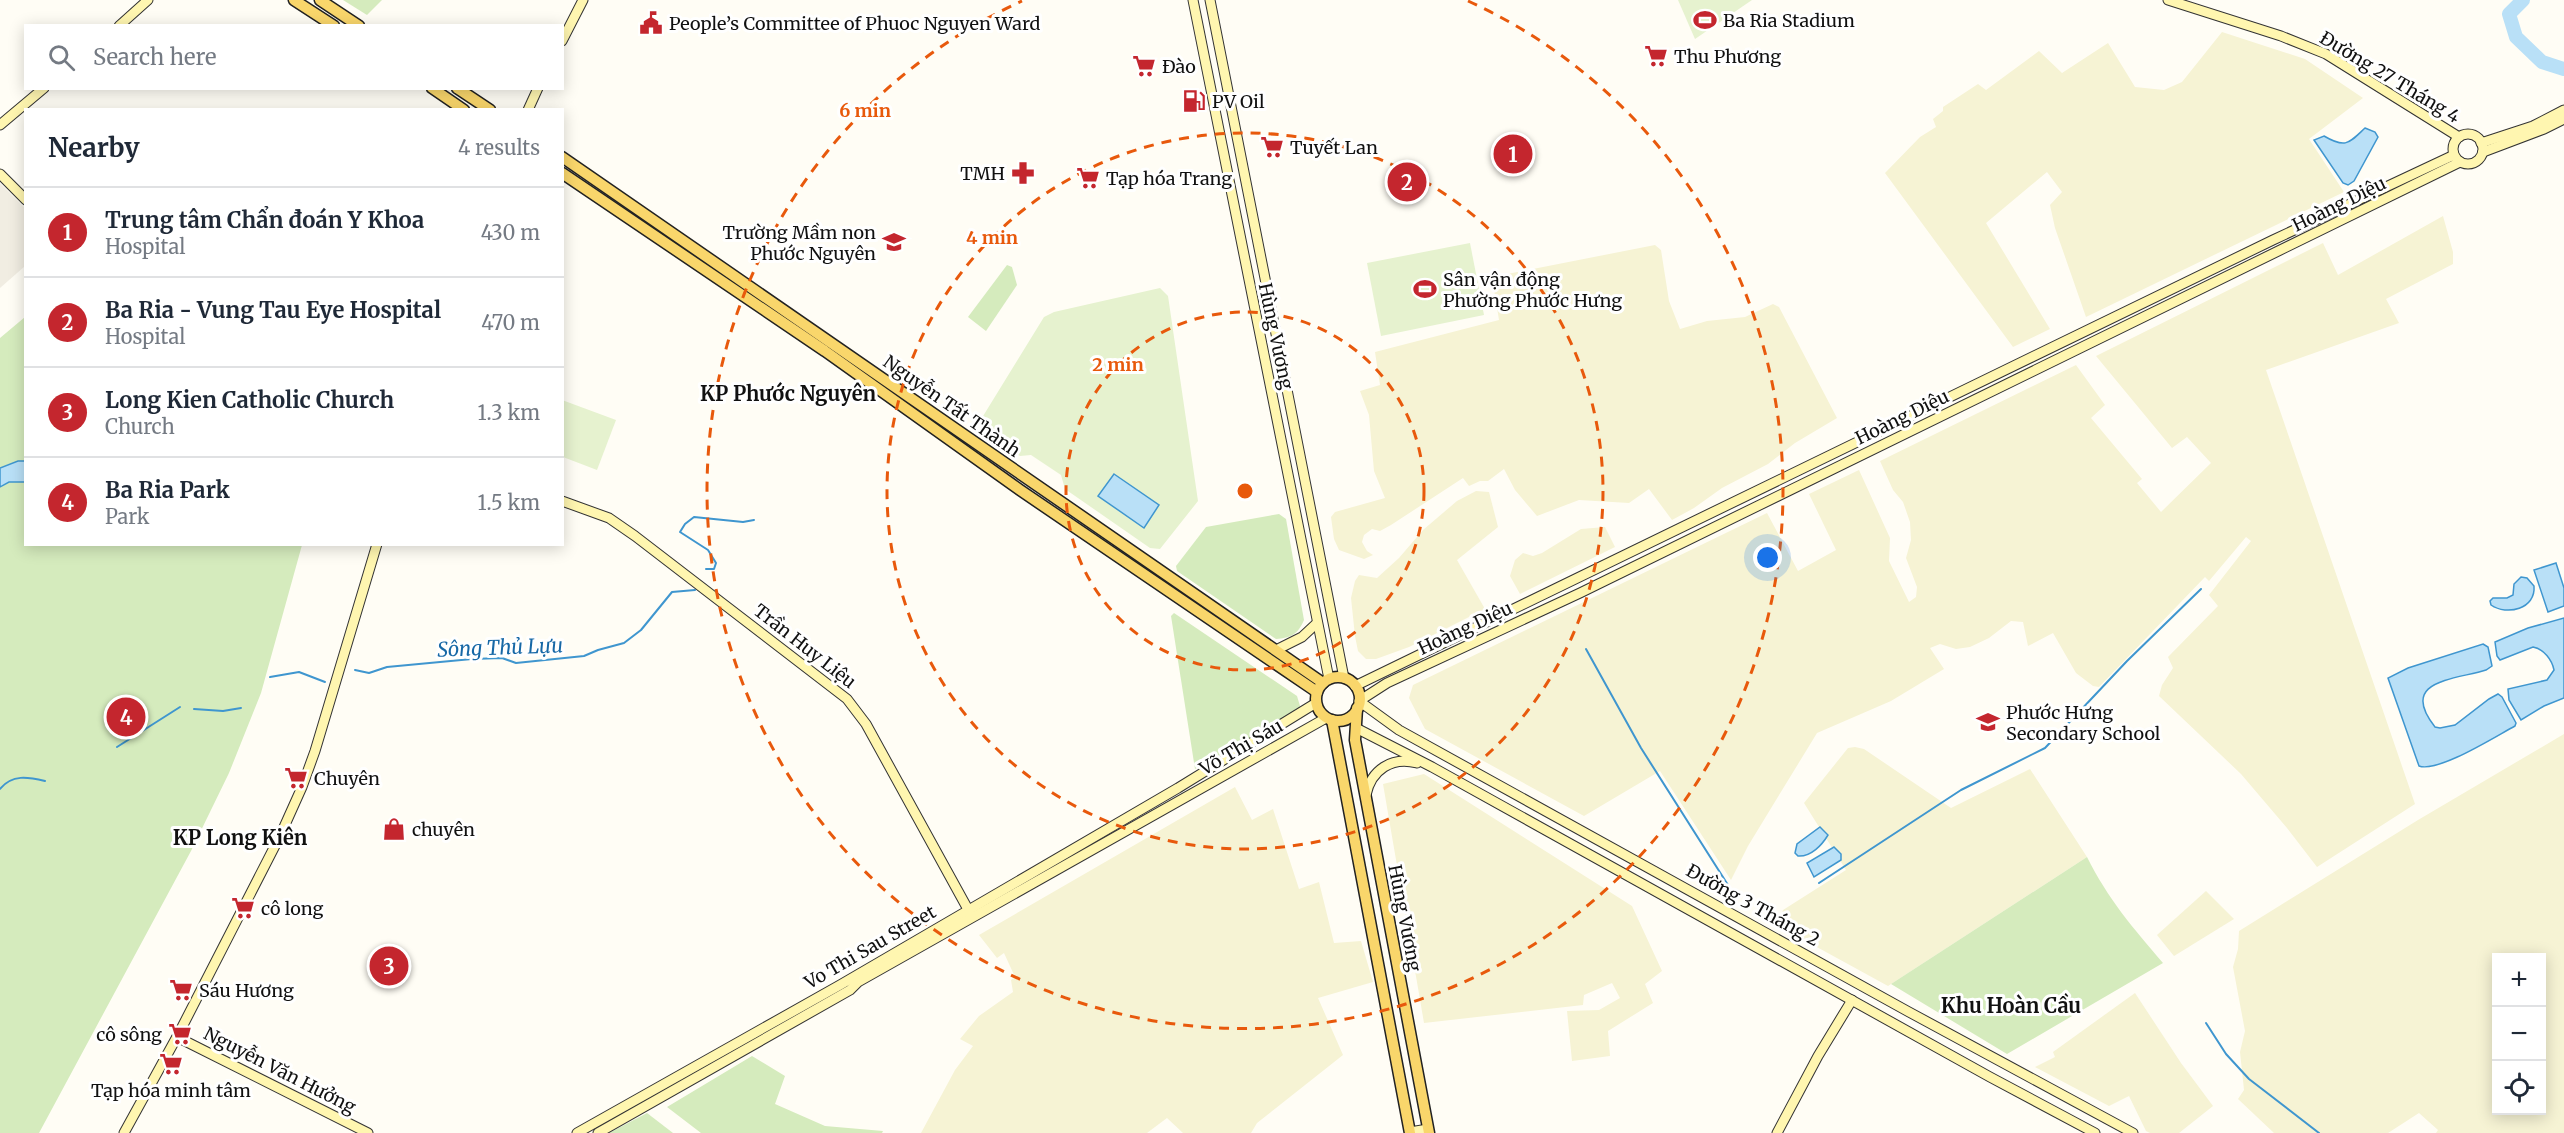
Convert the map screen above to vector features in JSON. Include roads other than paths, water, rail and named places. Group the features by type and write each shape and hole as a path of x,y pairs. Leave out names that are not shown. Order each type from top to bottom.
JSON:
{"main road":[{"path":"121,24 148,0"},
{"path":"294,0 331,24"},
{"path":"320,0 356,24"},
{"path":"564,36 583,0"},
{"name":"Hùng Vương","path":"1193,0 1317,622 1321,689"},
{"name":"Hùng Vương","path":"1210,0 1344,678"},
{"name":"Đường 27 Tháng 4","path":"2168,0 2281,36 2326,54 2459,137"},
{"path":"0,125 42,90"},
{"path":"435,90 461,108"},
{"path":"460,90 487,108"},
{"path":"529,108 537,90"},
{"path":"2482,147 2472,134 2459,137 2453,145 2457,158 2474,163 2482,147 2533,126 2564,110"},
{"path":"2482,147 2544,129 2564,119"},
{"name":"Nguyễn Tất Thành","path":"564,158 1276,650 1321,689"},
{"name":"Hoàng Diệu","path":"1355,686 2273,240 2457,158"},
{"name":"Hoàng Diệu","path":"1358,705 1388,683 2037,369 2457,158"},
{"path":"0,174 24,198"},
{"name":"Nguyễn Tất Thành","path":"564,174 825,351 1096,542 1321,689"},
{"path":"2032,358 2037,369"},
{"name":"Trần Huy Liệu","path":"564,502 609,518 635,536 847,699 867,724 971,913"},
{"path":"1715,512 1721,523"},
{"path":"124,1133 177,1037 280,836 302,787 315,751 376,546"},
{"path":"1276,650 1302,637 1317,622"},
{"path":"1344,678 1355,686 1358,705 1352,716 1332,720 1321,689 1344,678"},
{"name":"Võ Thị Sáu","path":"971,913 1188,782 1321,689"},
{"name":"Hùng Vương","path":"1358,705 1355,740 1429,1131"},
{"name":"Đường 3 Tháng 2","path":"1358,705 1399,730 1968,1044 2119,1130 2133,1133"},
{"path":"1332,720 1356,728"},
{"name":"Hùng Vương","path":"1332,720 1410,1133"},
{"name":"Võ Thị Sáu","path":"971,913 1332,720"},
{"name":"Đường 3 Tháng 2","path":"1356,728 1432,767 2095,1133"},
{"path":"1365,798 1367,787 1383,766 1409,760 1432,767"},
{"name":"Vo Thi Sau Street","path":"577,1133 971,913"},
{"name":"Vo Thi Sau Street","path":"598,1133 850,990 858,982 971,913"},
{"path":"840,985 850,990"},
{"path":"1777,1133 1818,1056 1852,1000"},
{"name":"Nguyễn Văn Hưởng","path":"177,1037 368,1133"},
{"path":"1410,1133 1429,1131"}],"water":[{"path":"2365,128 2375,132 2378,137 2354,181 2348,185 2343,183 2314,140 2324,136 2337,142 2347,143"},
{"path":"24,461 24,482 9,482 0,487 0,468"},
{"path":"1114,474 1159,505 1144,528 1098,496"},
{"path":"2556,563 2564,588 2564,606 2548,612 2534,570"},
{"path":"2521,577 2527,578 2534,586 2533,594 2525,605 2505,610 2491,605 2490,601 2493,598 2507,598 2513,595 2514,584"},
{"path":"2564,618 2564,698 2544,706 2521,720 2509,700 2508,689 2547,680 2554,670 2553,666 2544,653 2533,647 2500,660 2497,656 2495,642 2528,628"},
{"path":"2483,644 2488,647 2492,666 2486,670 2446,680 2426,691 2423,700 2425,711 2435,727 2455,725 2498,694 2502,697 2516,723 2515,726 2453,759 2428,767 2419,766 2388,678 2408,668"},
{"path":"1820,827 1828,835 1826,839 1812,852 1798,856 1795,853 1797,844"},
{"path":"1834,847 1841,854 1841,860 1814,877 1807,863"}],"waterway":[{"path":"2523,0 2509,14 2516,37 2542,62 2564,69"},
{"name":"Sông Thủ Lựu","path":"706,569 714,569 716,563 708,550 680,532 685,524 694,517 743,522 754,520"},
{"path":"1819,883 1961,790 2045,748 2127,661 2201,589"},
{"name":"Sông Thủ Lựu","path":"355,670 369,673 387,667 472,659 502,658 516,663 584,656 624,643 641,630 672,592 695,590"},
{"path":"1586,649 1641,748 1728,885"},
{"name":"Sông Thủ Lựu","path":"270,677 299,672 325,682"},
{"name":"Sông Thủ Lựu","path":"117,747 180,707"},
{"name":"Sông Thủ Lựu","path":"194,709 223,711 241,708"},
{"name":"Sông Thủ Lựu","path":"0,789 15,779 45,781"},
{"path":"2206,1023 2226,1054 2249,1079 2319,1133"}],"place":[{"name":"Ba Ria Stadium","path":"1705,20"},
{"name":"People’s Committee of Phuoc Nguyen Ward","path":"651,23"},
{"name":"Thu Phương","path":"1656,56"},
{"name":"Đào","path":"1144,66"},
{"name":"PV Oil","path":"1194,101"},
{"name":"Tuyết Lan","path":"1272,147"},
{"name":"Trung tâm Chẩn đoán Y Khoa","path":"1513,154"},
{"name":"TMH","path":"1023,173"},
{"name":"Tạp hóa Trang","path":"1088,178"},
{"name":"Ba Ria - Vung Tau Eye Hospital","path":"1407,182"},
{"name":"Trường Mầm non Phước Nguyên","path":"894,242"},
{"name":"Sân vận động Phường Phước Hưng","path":"1425,289"},
{"name":"Ba Ria Park","path":"126,717"},
{"name":"Phước Hưng Secondary School","path":"1988,722"},
{"name":"Chuyên","path":"296,778"},
{"name":"chuyên","path":"394,829"},
{"name":"cô long","path":"243,908"},
{"name":"Long Kien Catholic Church","path":"389,966"},
{"name":"Sáu Hương","path":"181,990"},
{"name":"cô sông","path":"180,1034"},
{"name":"Tạp hóa minh tâm","path":"171,1064"}],"district":[{"name":"KP Phước Nguyên","path":"788,393"},
{"name":"KP Long Kiên","path":"240,837"},
{"name":"Khu Hoàn Cầu","path":"2011,1005"}]}
